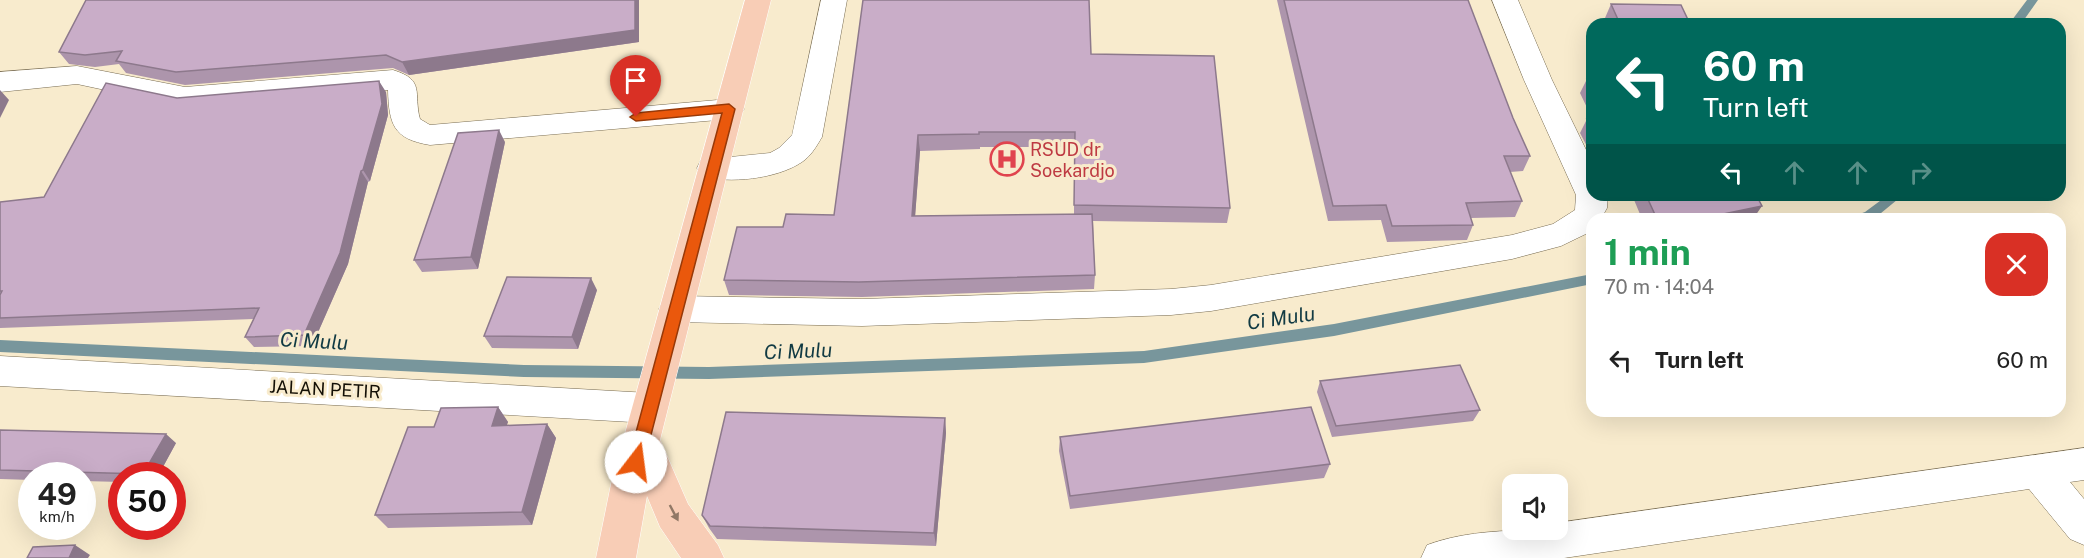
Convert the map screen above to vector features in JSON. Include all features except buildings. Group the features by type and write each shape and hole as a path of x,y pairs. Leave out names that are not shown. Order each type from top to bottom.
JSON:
{"main road":[{"path":"616,558 630,484 758,0"},
{"path":"649,414 674,515 704,558"}],"street":[{"path":"712,168 769,164 783,160 803,145 807,137 834,0"},
{"path":"1505,0 1538,80 1586,182"},
{"path":"0,82 77,75 185,97 393,80 403,86 403,113 409,128 413,132 430,135 729,109"},
{"path":"675,313 833,312 1159,303 1211,298 1512,247 1552,237 1586,218"},
{"name":"JALAN PETIR","path":"0,371 649,414"},
{"path":"1441,558 2084,464"},
{"path":"2038,472 2084,527"}],"waterway":[{"name":"Ci Mulu","path":"2020,18 2033,0"},
{"name":"Ci Mulu","path":"1873,213 1889,201"},
{"name":"Ci Mulu","path":"0,346 524,371 709,373 1144,357 1334,330 1586,280"}],"place":[{"name":"RSUD dr Soekardjo","path":"1007,159"}],"route":[{"path":"636,117 729,109 636,462"}]}
